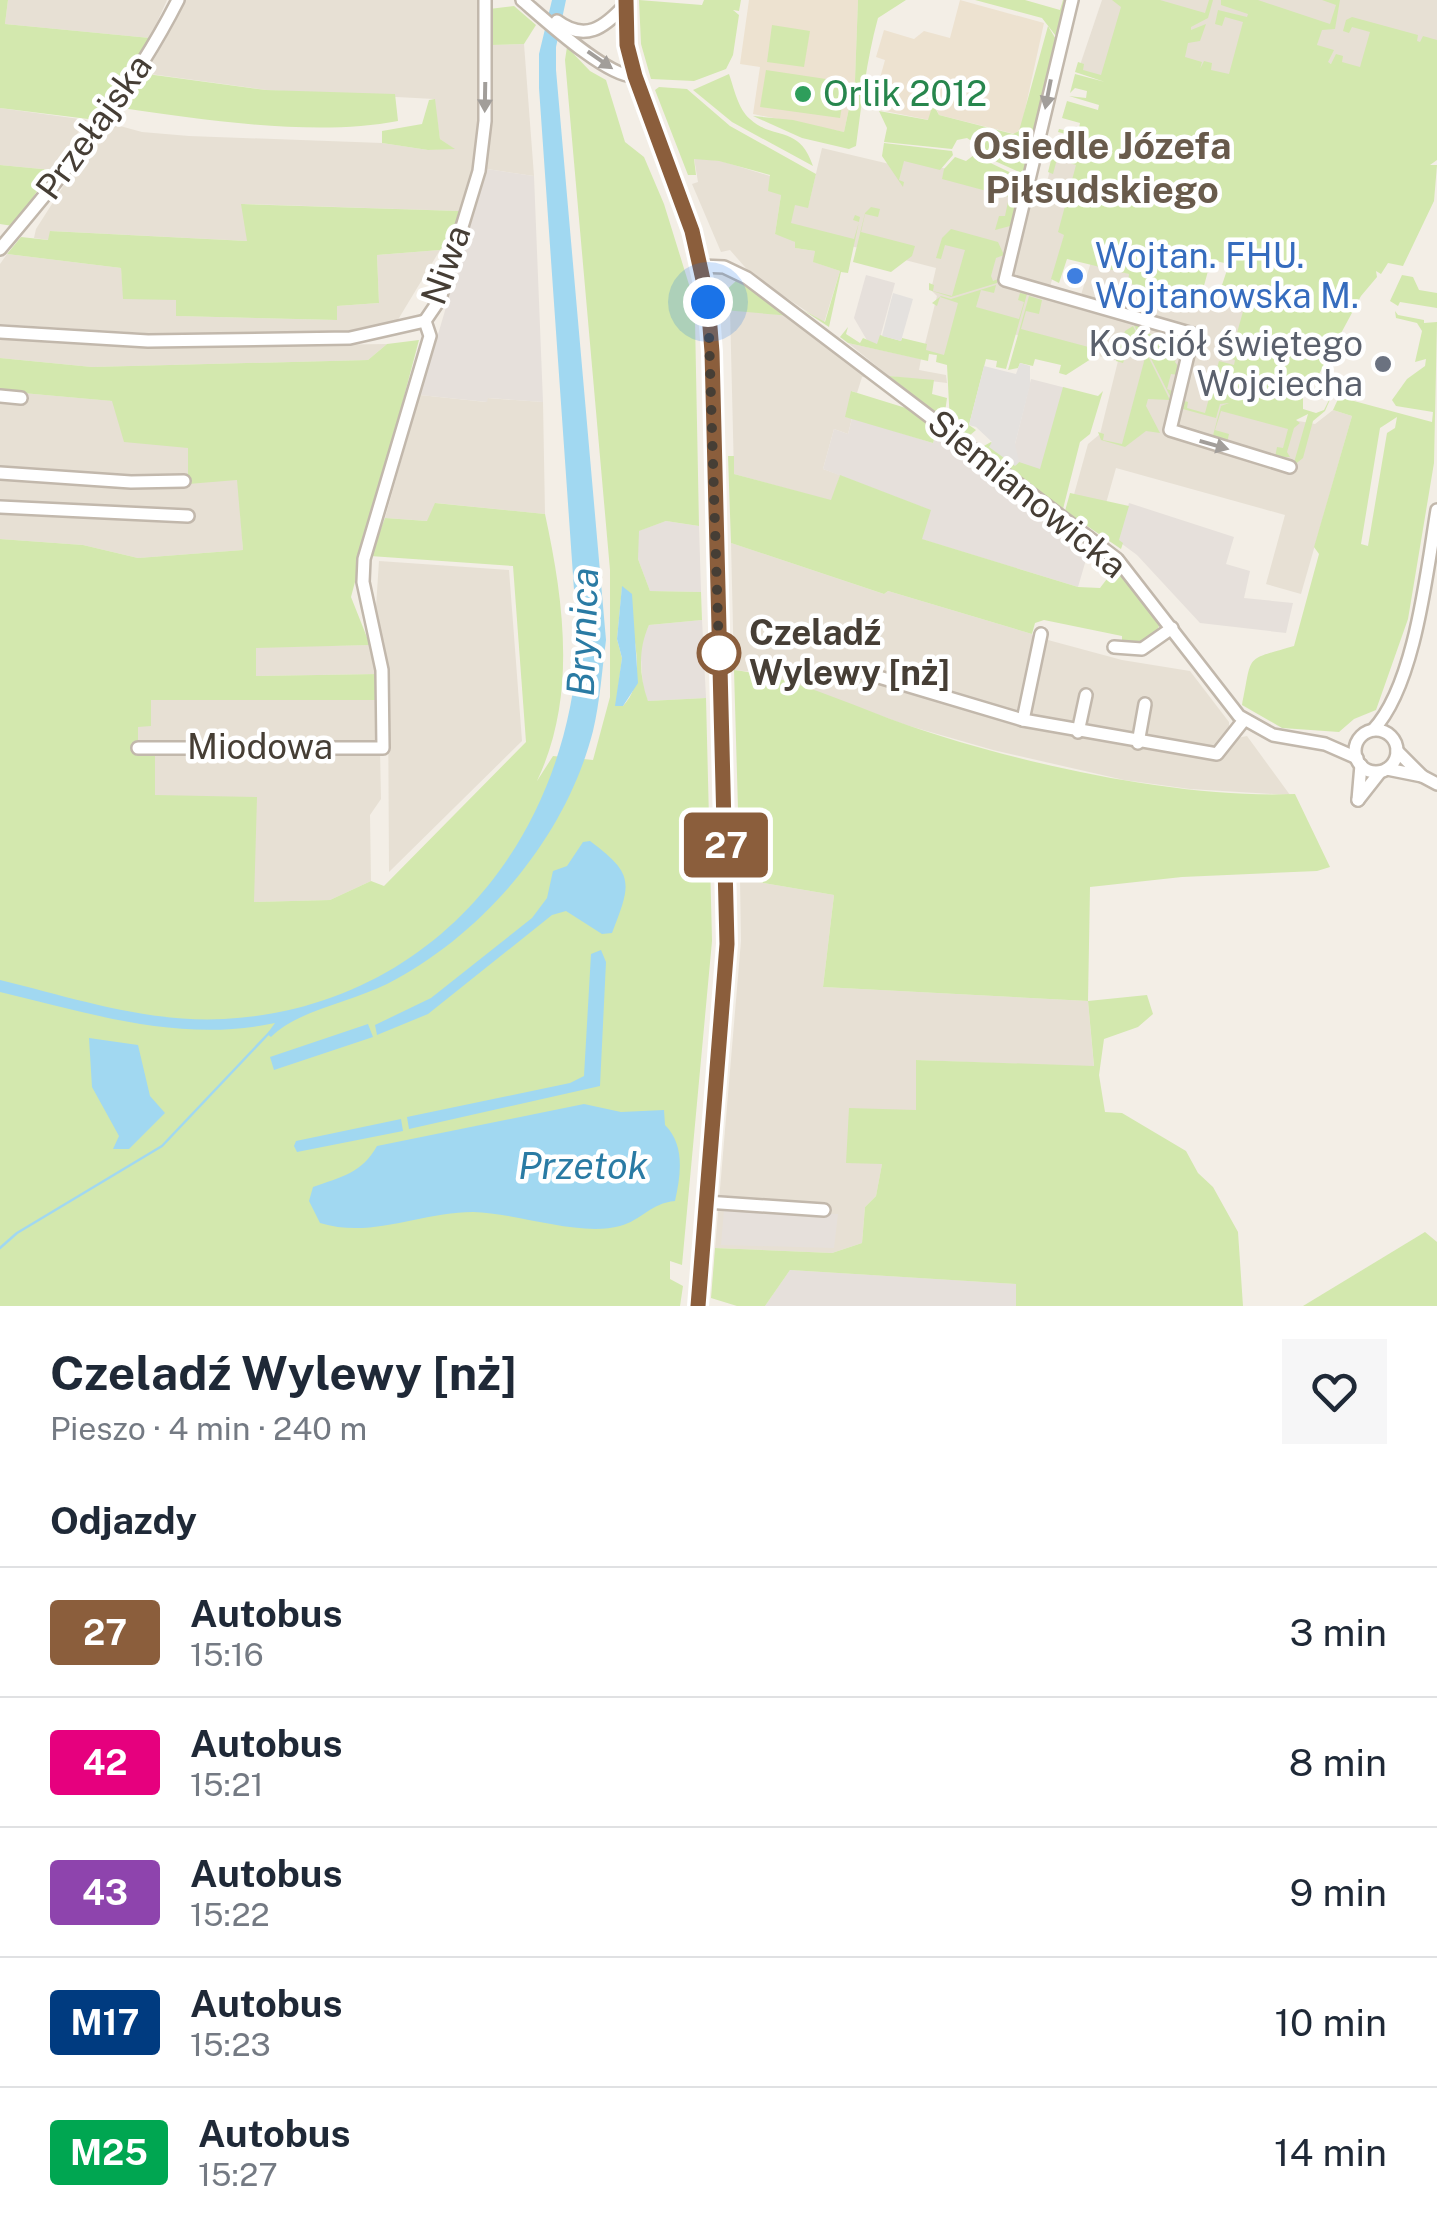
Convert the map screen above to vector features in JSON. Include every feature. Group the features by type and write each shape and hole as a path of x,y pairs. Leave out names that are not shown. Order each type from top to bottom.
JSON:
{"main road":[{"path":"626,3 627,45 635,76 701,266 712,352 728,908 698,1306"}],"street":[{"name":"Przełajska","path":"0,249 66,170 147,57 178,0"},
{"name":"Niwa","path":"382,748 382,670 363,582 364,560 430,336 425,321 440,299 479,171 485,121 485,0"},
{"path":"1072,0 1005,280 1193,334 1170,430 1290,467"},
{"path":"566,34 595,30 626,3"},
{"path":"531,7 624,76 635,76"},
{"name":"Siemianowicka","path":"701,266 724,267 746,278 1117,559 1244,720 1278,737 1326,744 1360,738"},
{"path":"0,332 148,341 350,338 425,321"},
{"path":"0,396 20,398"},
{"path":"0,473 131,482 184,480"},
{"path":"0,507 188,516"},
{"path":"1437,510 1420,612 1394,697 1391,736 1398,751 1422,776 1437,784"},
{"path":"1114,647 1142,648 1172,628"},
{"path":"1023,720 1041,634"},
{"path":"862,672 1023,720 1217,754 1244,720"},
{"path":"1078,732 1086,695"},
{"path":"1394,697 1373,730 1360,738 1358,800 1398,751"},
{"path":"1138,743 1145,704"},
{"path":"1373,730 1391,736"},
{"name":"Siemianowicka","path":"1326,744 1359,762"},
{"name":"Miodowa","path":"138,748 382,748"},
{"path":"1359,762 1422,776"},
{"path":"706,1202 824,1210"}],"shaded area":[{"path":"8,0 167,0 150,38 5,24"},
{"path":"184,0 477,0 482,109 475,162 459,211 245,204 248,241 51,231 49,240 34,238 101,128 109,123 142,132 189,136 382,143 428,150 453,148 440,139 434,99 266,90 143,73"},
{"path":"749,0 858,0 855,80 844,132 753,114 760,67 740,64"},
{"path":"960,0 1044,23 1021,128 1015,134 939,115 934,104 929,120 880,110 881,97 875,96 885,60 876,57 884,30 914,39 924,31 950,38"},
{"path":"1102,0 1129,0 1106,79 1078,71"},
{"path":"1155,0 1437,0 1437,47 1362,72 1313,59 1322,27 1233,78 1182,64"},
{"path":"524,44 534,176 487,169 491,45"},
{"path":"0,108 87,120 52,170 0,165"},
{"path":"822,148 898,166 901,158 947,169 946,176 1041,203 1054,156 1084,164 1050,287 1081,295 1091,262 1220,302 1226,281 1254,289 1288,419 1315,424 1333,410 1352,416 1301,594 1266,584 1285,515 1116,468 1105,507 1073,498 1088,444 1100,434 1118,361 963,321 953,359 923,352 937,296 931,290 936,268 785,229 792,200 809,203"},
{"path":"694,158 721,161 770,176 781,195 775,234 788,237 795,242 795,248 815,251 814,262 840,271 824,323 751,274 730,250 721,252 692,184 698,182"},
{"path":"487,169 534,176 543,402 488,398 487,402 420,395"},
{"path":"440,250 396,323 352,332 160,334 0,324 0,264 7,254 121,268 123,290 176,300 177,316 336,320 337,306 379,303 377,255"},
{"path":"866,275 895,283 878,345 868,342 854,318"},
{"path":"893,293 913,299 901,341 882,336"},
{"path":"730,309 791,316 872,378 862,377 857,393 852,391 846,417 852,418 848,434 834,429 823,469 840,475 832,501 734,474"},
{"path":"0,338 148,347 387,344 368,360 92,367 0,358"},
{"path":"848,343 921,359 919,370 946,375 947,383 889,376"},
{"path":"1020,363 1030,366 1030,385 1015,444 1019,462 1015,466 989,447 992,442 976,427 969,425 984,366 1016,374"},
{"path":"1031,379 1066,388 1043,473 1015,466 1015,444"},
{"path":"0,391 113,401 238,479 243,550 138,558 83,545 0,539"},
{"path":"420,395 486,402 487,398 543,402 545,514 436,503 428,521 385,518"},
{"path":"852,418 933,443 937,429 1090,546 1078,587 921,539 930,510 823,469 834,429 848,434"},
{"path":"1129,503 1234,537 1226,564 1250,571 1244,598 1293,603 1286,633 1200,623 1137,555 1118,541"},
{"path":"666,521 699,526 701,592 650,591 638,559 638,531"},
{"path":"731,543 884,594 888,591 1032,634 1035,641 1048,640 1122,660 1190,671 1229,722 1229,732 1237,738 1247,736 1290,795 1190,789 1124,780 993,750 906,725 764,673 734,670"},
{"path":"379,561 509,570 522,741 389,872 388,691 376,607"},
{"path":"702,620 706,698 648,701 643,689 640,643 649,625"},
{"path":"370,645 378,674 256,676 256,647"},
{"path":"150,700 379,700 381,799 370,815 371,881 330,900 254,902 155,795 155,745 138,745 138,727"},
{"path":"740,879 834,895 823,987 1088,1001 1094,1067 917,1060 916,1110 882,1164 876,1196 865,1207 862,1243 832,1253 715,1248 741,941"},
{"path":"724,1209 838,1214 834,1248 721,1245"},
{"path":"790,1270 1017,1284 1016,1306 765,1306"}],"green space":[{"path":"0,0 8,0 5,24 150,38 96,120 0,108"},
{"path":"639,0 702,5 704,0 741,0 739,11 733,10 739,15 733,55 726,69 694,81 651,79 641,44"},
{"path":"858,0 906,0 878,18 856,146 849,149 802,138 753,116 844,132 855,80"},
{"path":"975,0 1025,0 1060,10 1063,0 1069,0 1059,40 1042,18"},
{"path":"1112,0 1160,0 1205,13 1209,0 1213,0 1208,18 1191,27 1206,24 1200,41 1188,43 1185,57 1202,62 1200,69 1204,61 1212,63 1211,70 1229,74 1243,22 1225,17 1222,26 1215,24 1218,10 1247,17 1248,14 1221,5 1221,0 1258,0 1330,24 1336,5 1322,0 1340,0 1335,29 1322,30 1317,45 1334,50 1328,62 1331,64 1336,54 1343,56 1342,62 1360,67 1370,32 1352,27 1349,33 1343,31 1346,20 1352,17 1418,35 1420,42 1423,36 1437,40 1437,160 1430,165 1437,165 1434,201 1403,266 1388,263 1381,274 1376,271 1377,277 1361,296 1317,378 1310,378 1314,380 1303,396 1303,409 1316,413 1324,410 1335,388 1325,411 1313,421 1303,458 1293,466 1308,414 1296,420 1300,423 1294,428 1287,452 1290,457 1275,457 1277,447 1283,448 1288,429 1221,411 1215,430 1229,434 1227,443 1212,439 1221,406 1229,403 1220,404 1216,418 1179,408 1181,400 1188,402 1187,408 1205,413 1219,361 1234,365 1235,360 1230,358 1249,290 1230,284 1225,299 1218,297 1229,264 1211,260 1199,304 1128,283 1129,274 1067,259 1059,283 1051,279 1064,235 1058,232 1076,165 1057,159 1053,174 1048,172 1057,137 1089,145 1089,140 1058,132 1059,129 1078,133 1080,123 1062,118 1067,101 1098,110 1099,105 1069,96 1086,98 1087,91 1075,88 1070,93 1075,74 1105,82 1075,72 1078,62 1084,64 1083,70 1101,75 1121,7"},
{"path":"514,6 536,25 524,44 491,45 489,9"},
{"path":"772,25 810,31 804,67 767,62"},
{"path":"1048,26 1057,41 1042,94 1028,176 975,152 973,142 967,138 957,140 952,149 884,142 887,128 879,111 928,120 933,104 939,115 1013,134 1019,131"},
{"path":"567,47 590,71 606,80 625,142 644,157 664,204 691,291 695,320 699,526 666,521 639,531 638,559 650,591 701,592 702,620 649,625 641,663 648,701 706,698 712,941 682,1265 670,1261 670,1279 683,1286 680,1306 0,1306 0,539 83,545 138,558 243,550 237,480 188,484 188,448 124,442 112,401 0,391 0,358 92,367 368,360 387,344 419,340 351,597 370,645 256,648 256,676 378,674 379,700 151,700 151,726 138,727 138,744 155,745 155,795 257,797 254,902 330,900 371,881 384,886 526,742 513,566 370,556 385,518 427,521 435,503 545,514 561,615 562,683 550,749 537,781 553,756 593,760 610,697 610,570 565,60","holes":["622,588 637,666 631,695 623,706 616,706 622,658 617,639"]},
{"name":"Orlik 2012","path":"766,70 846,82 840,118 760,107"},
{"path":"147,74 266,90 395,94 398,121 366,126 296,127 122,108"},
{"path":"729,74 746,115 759,126 801,144 813,166 732,122 693,90"},
{"path":"687,89 730,126 816,174 808,208 795,205 791,223 854,239 859,223 848,273 841,272 829,327 803,310 825,322 840,271 813,262 815,251 795,248 795,242 775,234 781,195 768,191 770,175 719,161 694,159 696,175 688,175 655,90"},
{"path":"435,99 440,139 455,149 428,150 382,143 382,131 422,124 429,100"},
{"path":"884,143 952,151 953,155 940,170 904,161 899,180 904,182 903,187 882,156"},
{"path":"974,155 1026,180 1014,225 995,230 999,216 1005,216 1009,197 942,179 944,169 955,157 966,161"},
{"path":"0,165 52,170 13,226 0,224"},
{"path":"241,204 459,211 454,233 440,250 377,255 379,303 337,306 337,320 176,316 176,300 123,299 121,268 7,254 21,237 48,240 50,231 247,241"},
{"path":"871,207 880,209 878,217 865,214 861,232 915,246 912,256 891,272 853,262 865,213"},
{"path":"951,229 998,242 1004,255 996,258 991,276 993,281 998,279 997,283 951,297 929,290 929,283 934,285 933,291 952,296 965,250 945,245 941,259 936,258 942,238"},
{"path":"1402,275 1413,277 1419,290 1437,293 1437,308 1400,302 1398,306 1390,301"},
{"path":"736,281 791,316 724,310 723,293"},
{"path":"996,285 994,293 981,290 976,307 1019,319 1024,302 1018,300 1020,293 1027,294 1006,369 996,367 997,361 986,359 969,425 976,430 968,437 950,424 947,365 936,362 937,355 929,354 928,361 848,343 840,337 848,327 846,334 860,343 863,338 877,344 880,335 901,341 902,338 927,344 926,350 944,355 958,303 940,297 937,306 932,303 941,296 951,299"},
{"path":"1029,296 1042,300 1039,314 1026,311 1021,329 1096,349 1094,357 1066,375 1059,373 1061,365 1035,359 1033,366 1020,363 1018,368 1008,370"},
{"path":"1395,311 1424,323 1437,322 1434,463 1408,619 1376,710 1354,719 1339,732 1282,728 1242,705 1253,662 1294,646 1319,554 1314,547 1352,416 1333,410 1339,397 1432,422 1433,412 1396,406 1392,400 1407,379 1425,366 1426,359 1415,362 1422,331 1417,323 1396,318","holes":["1397,417 1395,428 1387,433 1368,546 1361,544 1380,428"]},
{"path":"1134,325 1140,325 1138,331 1181,342 1182,338 1187,347 1178,353 1175,362 1180,369 1178,375 1171,374 1167,389 1175,392 1173,402"},
{"path":"1133,326 1170,400 1148,399 1146,406 1160,433 1146,431 1125,447 1101,440 1098,432 1104,434 1103,440 1122,444 1146,354 1128,349 1123,363 1116,361 1125,331"},
{"path":"889,376 934,380 932,394 947,398 944,419"},
{"path":"1063,387 1098,396 1103,391 1090,434 1080,442 1063,509 982,447 991,442 1016,465 1019,462 1040,469"},
{"path":"851,391 909,409 937,429 933,443 845,417"},
{"path":"728,456 734,456 734,474 831,500 840,475 931,510 922,539 1078,587 1100,588 1119,563 1160,624 1149,639 1134,644 1122,644 1122,636 1044,620 1035,623 1032,634 888,591 884,594 731,543"},
{"path":"1070,493 1129,506 1119,540 1123,543 1121,549 1065,511"},
{"path":"734,670 801,685 950,739 1048,765 1201,791 1295,794 1330,867 1090,887 1088,1001 823,987 834,895 740,879"},
{"path":"1147,995 1153,1014 1138,1027 1104,1039 1099,1075 1105,1112 1122,1113 1186,1151 1198,1173 1213,1187 1238,1232 1243,1306 1016,1306 1016,1284 790,1270 765,1306 737,1306 711,1298 715,1248 832,1253 862,1243 865,1207 876,1196 882,1164 846,1163 849,1108 916,1110 916,1060 1094,1066 1088,1001"},
{"path":"1425,1232 1437,1242 1437,1306 1303,1306"}],"water":[{"name":"Brynica","path":"552,0 566,0 556,47 556,70 606,640 593,731 563,808 516,879 456,938 387,984 295,1020 271,1037 267,1034 275,1023 207,1030 173,1028 105,1017 0,992 0,980 111,1008 195,1019 224,1019 298,1008 364,984 423,949 473,903 514,849 546,787 567,719 578,647 539,88 539,54"},
{"path":"622,586 632,594 638,683 623,706 615,706 622,658 617,639"},
{"path":"590,841 615,862 625,880 623,902 612,933 602,934 566,911 552,915 428,1014 377,1035 375,1025 431,998 532,918 547,898 553,871 567,866 583,842"},
{"path":"601,950 606,962 600,1086 409,1129 407,1117 570,1083 584,1076 591,954"},
{"path":"368,1024 373,1037 274,1070 270,1057"},
{"path":"89,1038 138,1045 150,1096 165,1113 129,1149 113,1149 119,1136 92,1087"},
{"name":"Przetok","path":"584,1104 621,1112 664,1110 665,1125 679,1151 675,1201 620,1226 586,1229 473,1212 378,1227 339,1227 320,1223 309,1201 313,1187 358,1168 377,1146"},
{"path":"401,1119 403,1131 297,1152 294,1146 296,1141"}],"waterway":[{"path":"0,1248 17,1233 162,1146 270,1032"}],"bus line":[{"name":"27","path":"626,0 627,45 635,76 701,266 712,352 727,944 698,1306"}],"place":[{"name":"Orlik 2012","path":"803,94"},
{"name":"Wojtan. FHU. Wojtanowska M.","path":"1075,276"},
{"name":"Kościół świętego Wojciecha","path":"1383,364"},
{"name":"Czeladź Wylewy [nż]","path":"719,653"}],"district":[{"name":"Osiedle Józefa Piłsudskiego","path":"1102,168"}],"route":[{"path":"708,302 719,653"}]}
